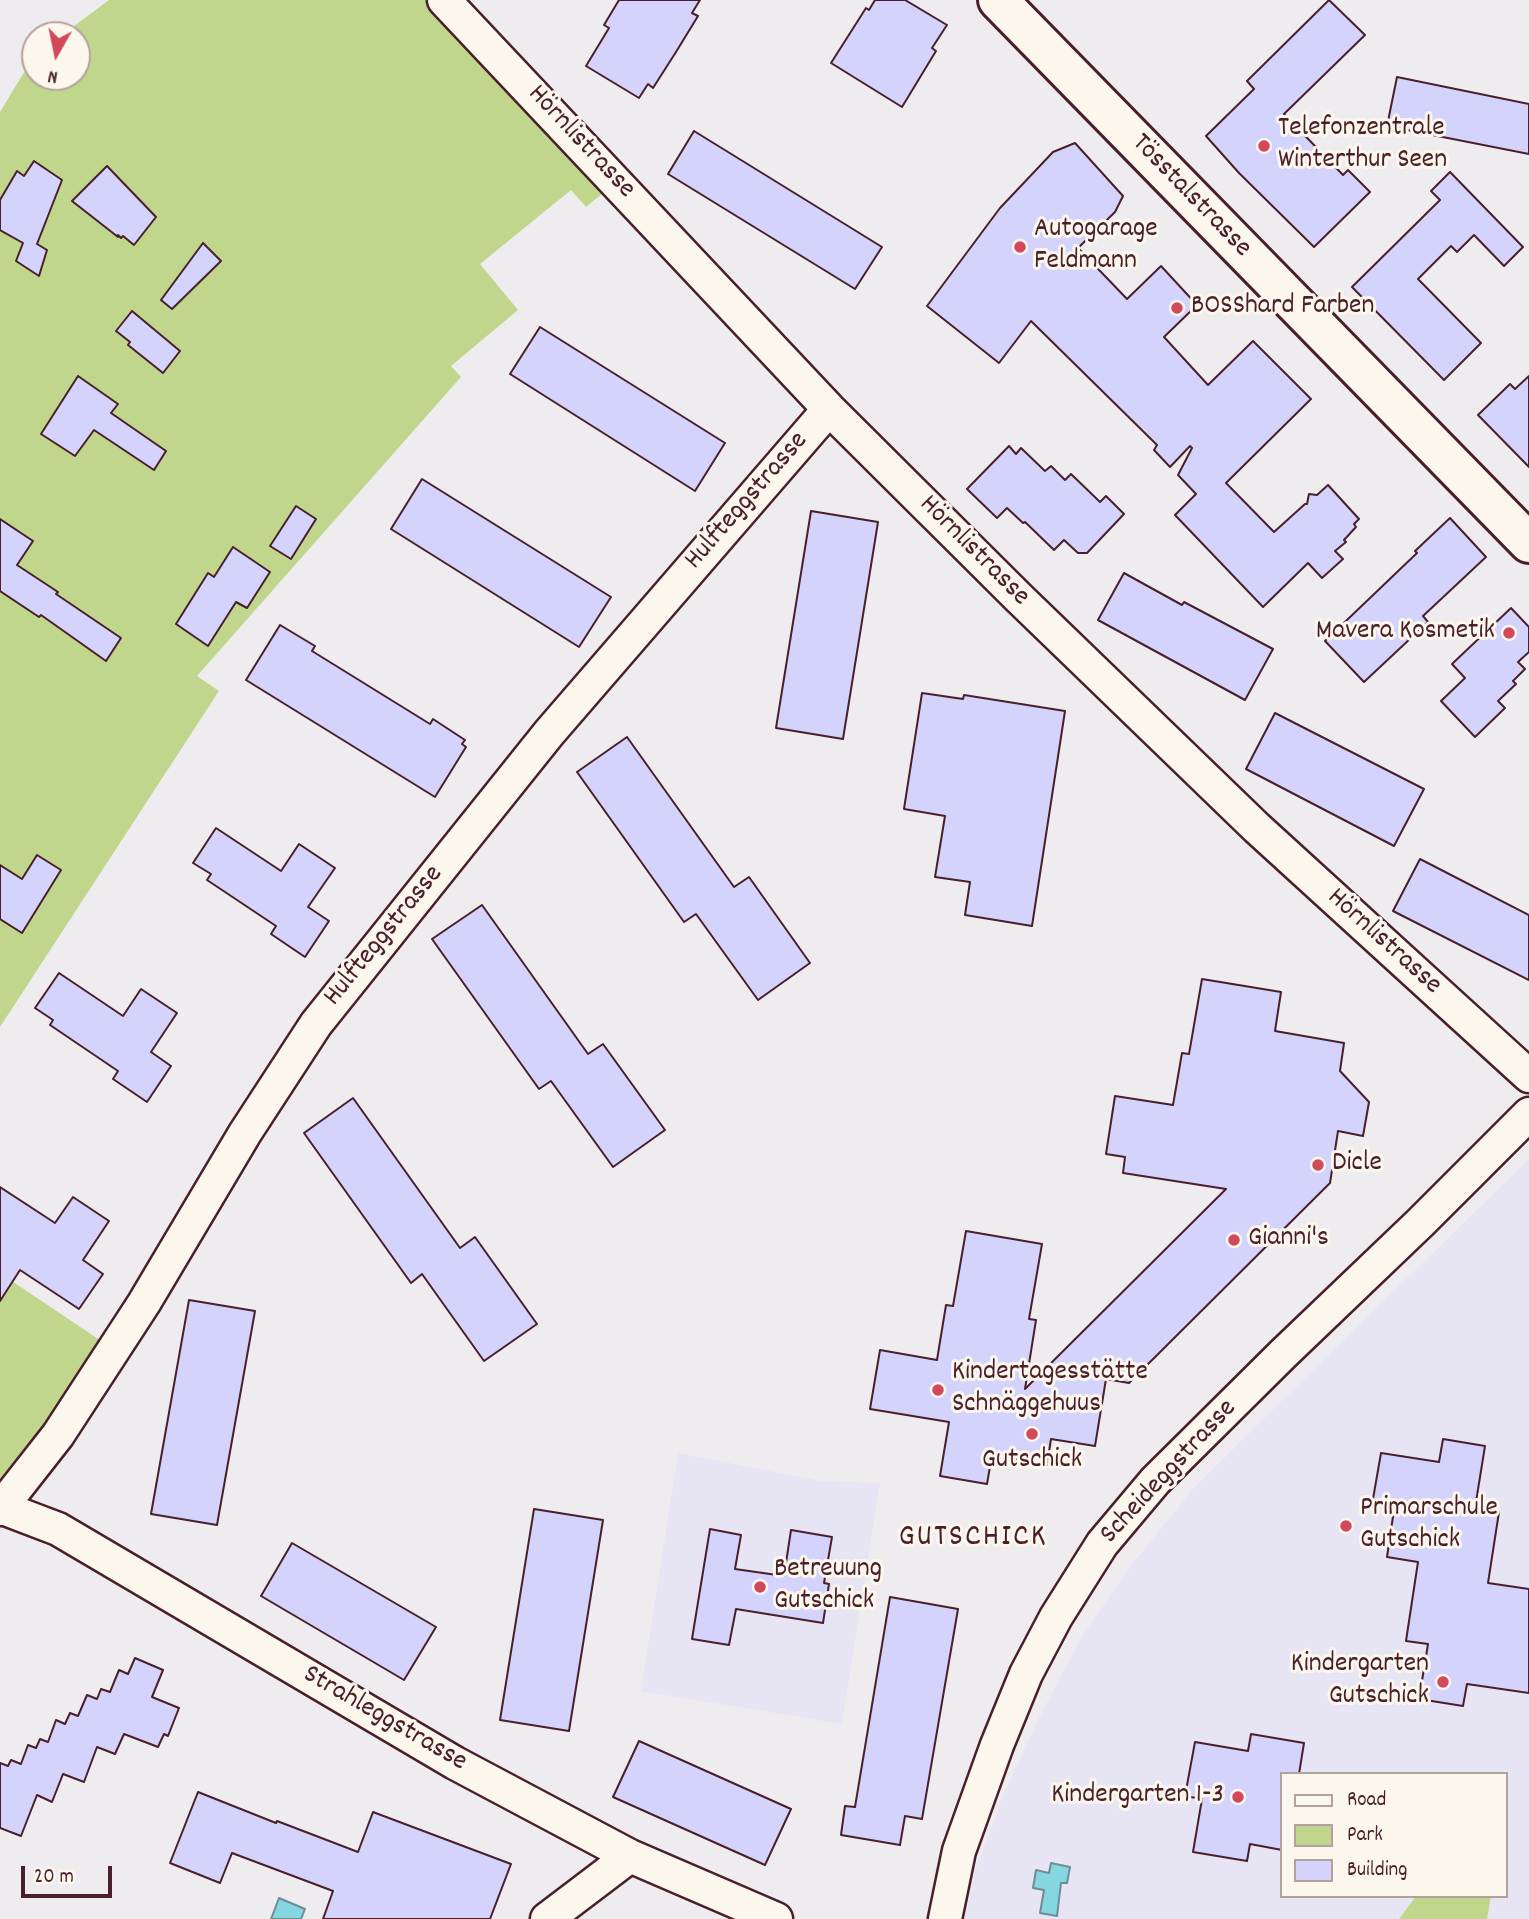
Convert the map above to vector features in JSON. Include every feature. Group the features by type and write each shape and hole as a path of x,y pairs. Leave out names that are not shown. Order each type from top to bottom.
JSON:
{"main road":[{"name":"Tösstalstrasse","path":"998,0 1529,543"}],"street":[{"name":"Hörnlistrasse","path":"444,0 830,409 1019,598 1257,828 1529,1076"},
{"name":"Hulfteggstrasse","path":"1,1508 58,1435 144,1303 245,1133 316,1024 549,733 830,409"},
{"name":"Scheideggstrasse","path":"945,1919 959,1852 997,1745 1026,1674 1056,1618 1102,1544 1156,1481 1529,1114"},
{"name":"Strahleggstrasse","path":"1,1508 58,1529 455,1763 630,1856 776,1919"},
{"path":"547,1919 630,1856"}],"shaded area":[{"name":"Primarschule Gutschick","path":"1529,1159 1529,1919 964,1919 975,1871 1004,1793 1082,1636 1134,1562 1193,1489"},
{"name":"Betreuung Gutschick","path":"678,1453 821,1481 880,1483 842,1724 641,1691"}],"green space":[{"path":"109,0 444,0 616,182 586,207 571,190 480,264 518,310 451,366 461,377 197,676 219,691 0,1027 0,112 21,77 21,91 91,91 91,21 81,21"},
{"path":"0,1273 113,1349 0,1507"},
{"path":"1415,1898 1491,1898 1487,1919 1399,1919"}],"water":[{"path":"1051,1863 1070,1867 1067,1883 1061,1883 1057,1916 1040,1913 1044,1890 1033,1888 1036,1870 1049,1873"},
{"path":"279,1898 305,1909 301,1919 271,1919"}],"building":[{"path":"619,0 700,0 692,13 698,16 676,52 653,88 648,84 639,98 586,66 609,28 604,25"},
{"path":"875,0 905,0 947,25 932,48 936,51 902,107 831,63 866,8 869,10"},
{"name":"Telefonzentrale Winterthur Seen","path":"1329,0 1365,35 1284,114 1343,175 1348,170 1370,192 1314,247 1239,173 1206,136 1254,89 1247,81"},
{"path":"1397,77 1529,104 1529,154 1387,126"},
{"path":"694,131 882,247 855,289 668,174"},
{"path":"1075,143 1123,196 1115,212 1078,248 1127,299 1161,266 1197,305 1164,337 1208,385 1253,341 1311,399 1226,483 1274,532 1307,504 1309,494 1317,495 1328,485 1359,519 1354,524 1356,527 1344,540 1346,542 1335,551 1343,559 1322,578 1308,563 1263,607 1175,515 1196,494 1178,475 1192,448 1190,446 1170,467 1154,450 1157,445 1031,321 999,363 927,306 1000,208 1053,152"},
{"path":"34,161 62,180 37,244 47,250 39,276 16,261 23,243 0,230 0,200 17,171 24,176"},
{"path":"107,166 156,217 134,245 123,236 118,237 72,201"},
{"path":"1450,172 1523,247 1504,266 1474,235 1457,252 1451,246 1418,279 1481,343 1444,380 1352,287 1440,200 1431,191"},
{"path":"203,243 221,261 172,309 161,300"},
{"path":"132,311 180,351 163,373 128,345 130,342 116,331"},
{"path":"540,327 725,443 695,491 510,374"},
{"path":"78,376 118,404 111,413 166,451 154,470 94,430 75,456 41,434"},
{"path":"1529,376 1529,467 1478,415 1510,384 1515,389"},
{"path":"1009,446 1016,454 1021,448 1045,471 1051,466 1065,480 1071,474 1100,502 1106,496 1124,514 1087,553 1078,553 1064,540 1054,550 1007,508 997,518 967,489"},
{"path":"422,479 611,597 579,647 391,529"},
{"path":"296,506 316,519 291,559 270,546"},
{"path":"811,511 878,522 843,739 776,728"},
{"path":"1450,518 1486,557 1423,616 1428,622 1364,682 1325,641"},
{"path":"0,519 33,541 17,565 121,638 106,661 41,615 39,617 0,591"},
{"path":"233,547 270,572 247,608 236,602 208,646 176,624 208,573 214,577"},
{"path":"1124,573 1182,605 1184,602 1273,649 1245,700 1098,620"},
{"path":"1511,608 1529,627 1529,652 1518,662 1525,669 1513,681 1516,684 1498,701 1505,708 1475,737 1441,701 1465,678 1452,664"},
{"path":"280,625 315,646 312,651 430,724 433,719 465,740 462,744 466,747 435,797 246,680"},
{"path":"922,693 963,699 964,695 1065,711 1032,926 965,915 970,882 935,877 945,816 904,809"},
{"path":"1275,713 1424,789 1394,846 1246,769"},
{"path":"627,737 734,887 749,877 810,963 758,1000 696,914 684,922 577,772"},
{"path":"216,828 281,871 299,844 335,868 308,907 329,921 305,957 271,934 276,926 207,880 211,874 193,863"},
{"path":"37,855 61,870 22,933 0,919 0,865 22,879"},
{"path":"1420,859 1529,915 1529,980 1393,911"},
{"path":"482,905 588,1054 603,1044 665,1130 613,1167 551,1081 539,1089 432,939"},
{"path":"59,973 123,1016 141,989 177,1013 151,1052 171,1066 147,1102 113,1079 118,1071 50,1025 53,1020 35,1008"},
{"path":"1202,979 1281,992 1275,1031 1344,1043 1340,1071 1369,1102 1363,1136 1338,1131 1330,1183 1129,1383 1106,1379 1095,1446 1051,1439 1047,1465 992,1455 987,1484 940,1476 949,1422 870,1409 880,1350 937,1360 946,1305 953,1306 966,1231 1042,1244 1029,1319 1036,1320 1025,1389 1226,1189 1123,1173 1125,1157 1106,1154 1115,1096 1173,1105 1182,1053 1189,1054"},
{"path":"353,1098 460,1248 475,1237 537,1324 484,1361 422,1274 411,1283 304,1133"},
{"path":"0,1187 55,1223 73,1197 109,1221 83,1260 103,1274 79,1309 20,1270 0,1301"},
{"path":"189,1300 255,1311 217,1525 151,1514"},
{"path":"1443,1439 1485,1446 1475,1508 1499,1512 1488,1583 1529,1589 1529,1693 1467,1684 1463,1706 1419,1699 1428,1644 1406,1641 1418,1562 1387,1557 1395,1503 1373,1499 1381,1453 1439,1462"},
{"path":"534,1509 603,1520 569,1731 500,1720"},
{"path":"710,1529 741,1535 735,1569 784,1576 791,1530 832,1537 824,1583 829,1584 823,1623 736,1609 729,1645 692,1639"},
{"path":"292,1543 436,1627 404,1680 261,1596"},
{"path":"890,1597 958,1609 922,1819 905,1816 900,1845 841,1835 845,1806 855,1807"},
{"path":"135,1658 163,1670 152,1697 179,1708 168,1736 164,1734 158,1747 124,1734 115,1754 97,1747 84,1782 63,1774 52,1802 37,1795 21,1836 0,1828 0,1763 8,1766 11,1760 21,1764 28,1745 36,1748 40,1739 48,1742 56,1720 65,1724 70,1713 78,1716 87,1695 97,1699 101,1689 110,1692 119,1670 128,1674"},
{"name":"Kindergarten 1-3","path":"1251,1734 1304,1743 1299,1772 1280,1772 1280,1850 1250,1844 1247,1861 1193,1852 1202,1799 1185,1796 1195,1742 1248,1751"},
{"path":"639,1741 791,1809 765,1865 613,1797"},
{"path":"198,1792 358,1852 373,1812 511,1864 490,1919 323,1919 333,1891 232,1853 220,1883 170,1863"}],"place":[{"name":"Telefonzentrale Winterthur Seen","path":"1264,146"},
{"name":"Autogarage Feldmann","path":"1020,247"},
{"name":"BOSShard Farben","path":"1177,308"},
{"name":"Mavera Kosmetik","path":"1509,633"},
{"name":"Dicle","path":"1318,1165"},
{"name":"Gianni's","path":"1234,1240"},
{"name":"Kindertagesstätte Schnäggehuus","path":"938,1390"},
{"name":"Gutschick","path":"1032,1434"},
{"name":"Primarschule Gutschick","path":"1346,1526"},
{"name":"Betreuung Gutschick","path":"760,1587"},
{"name":"Kindergarten Gutschick","path":"1443,1682"},
{"name":"Kindergarten 1-3","path":"1238,1797"}],"district":[{"name":"GUTSCHICK","path":"973,1540"}]}
